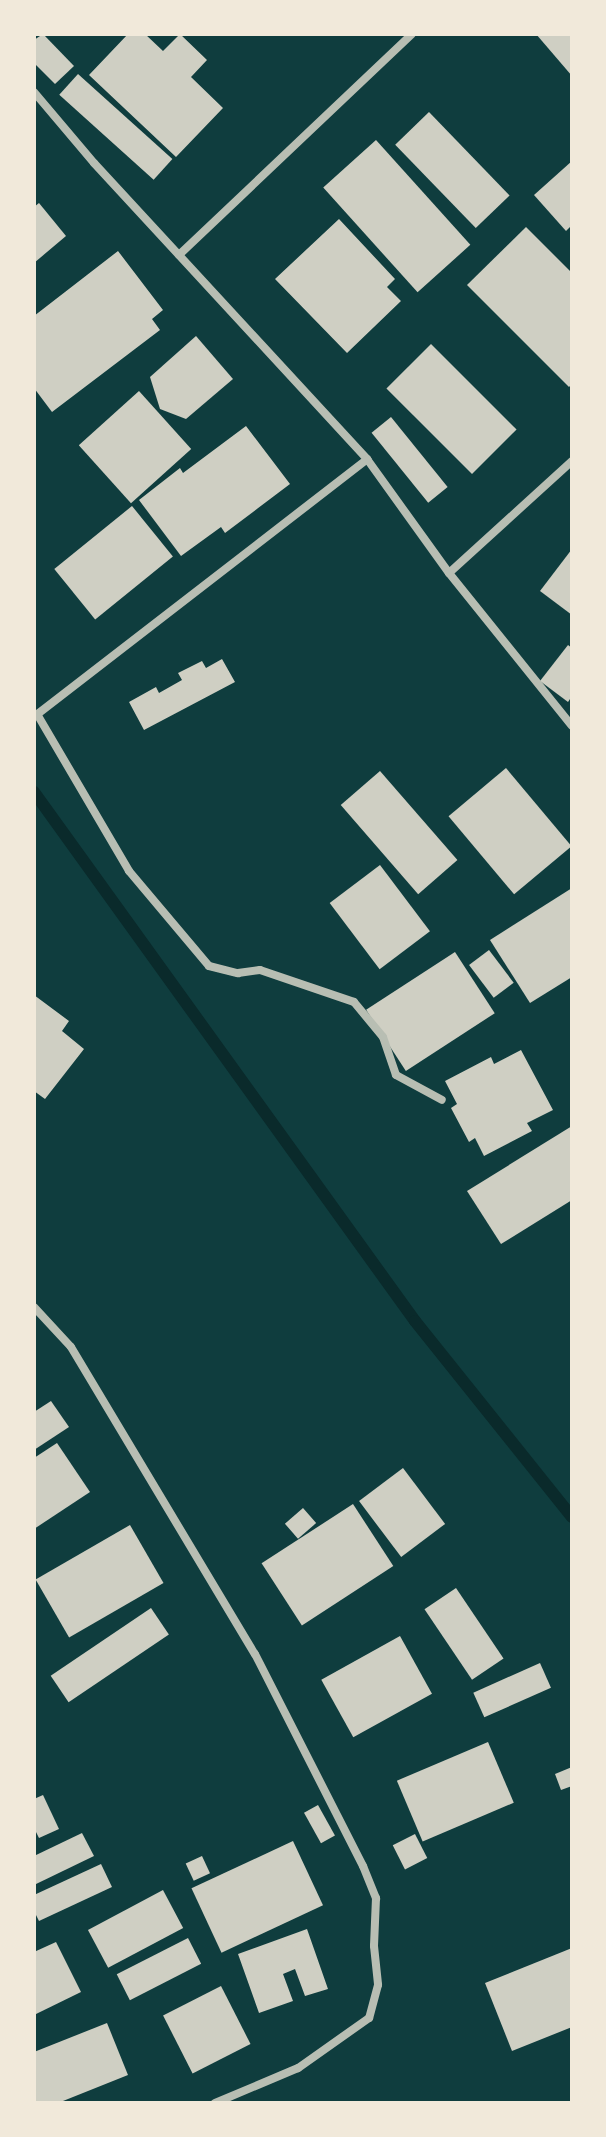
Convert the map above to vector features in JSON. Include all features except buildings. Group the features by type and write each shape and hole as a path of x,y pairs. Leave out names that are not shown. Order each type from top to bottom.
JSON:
{"street":[{"path":"179,255 412,34"},
{"path":"34,92 94,163 367,459 449,573 572,726"},
{"path":"367,459 35,716 129,871 209,966 238,973 260,970 354,1002 383,1037 396,1075 442,1100"},
{"path":"449,573 572,461"},
{"path":"34,1307 71,1347 255,1654 363,1866 376,1898 374,1946 378,1985 369,2018 298,2068 215,2103"}],"waterway":[{"path":"34,792 415,1321 572,1517"}]}
